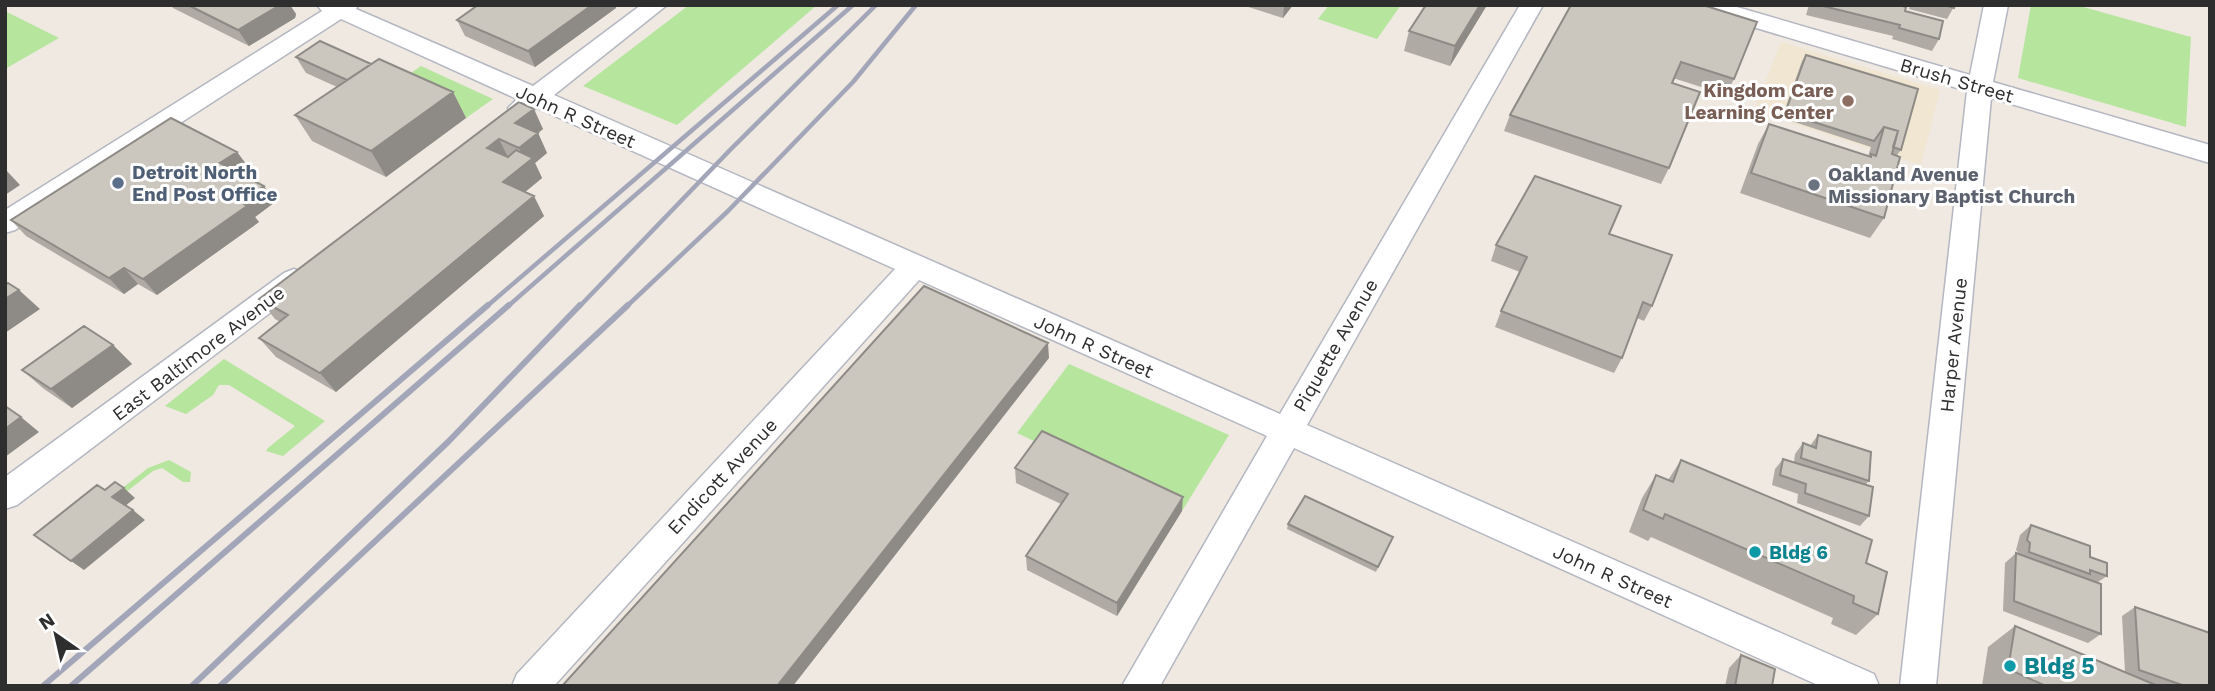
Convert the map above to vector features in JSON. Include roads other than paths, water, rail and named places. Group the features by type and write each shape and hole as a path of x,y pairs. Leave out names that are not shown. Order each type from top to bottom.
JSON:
{"street":[{"path":"502,122 656,5"},
{"name":"Piquette Avenue","path":"1140,686 1532,5"},
{"name":"Brush Street","path":"1704,5 2210,154"},
{"name":"Harper Avenue","path":"1918,686 1980,86 1996,5"},
{"path":"5,223 338,7"},
{"name":"John R Street","path":"338,7 534,98 1861,686"},
{"name":"East Baltimore Avenue","path":"5,495 316,263"},
{"name":"Endicott Avenue","path":"530,686 915,266"}],"railway":[{"path":"486,307 838,5"},
{"path":"507,307 853,5"},
{"path":"579,307 730,150 876,5"},
{"path":"626,307 728,211 853,82 916,5"},
{"path":"43,686 488,305"},
{"path":"71,686 509,305"},
{"path":"192,686 449,441 580,305"},
{"path":"220,686 628,305"}],"place":[{"name":"Kingdom Care Learning Center","path":"1848,101"},
{"name":"Detroit North End Post Office","path":"118,183"},
{"name":"Oakland Avenue Missionary Baptist Church","path":"1814,185"},
{"name":"Bldg 6","path":"1755,552"},
{"name":"Bldg 5","path":"2010,666"}]}
